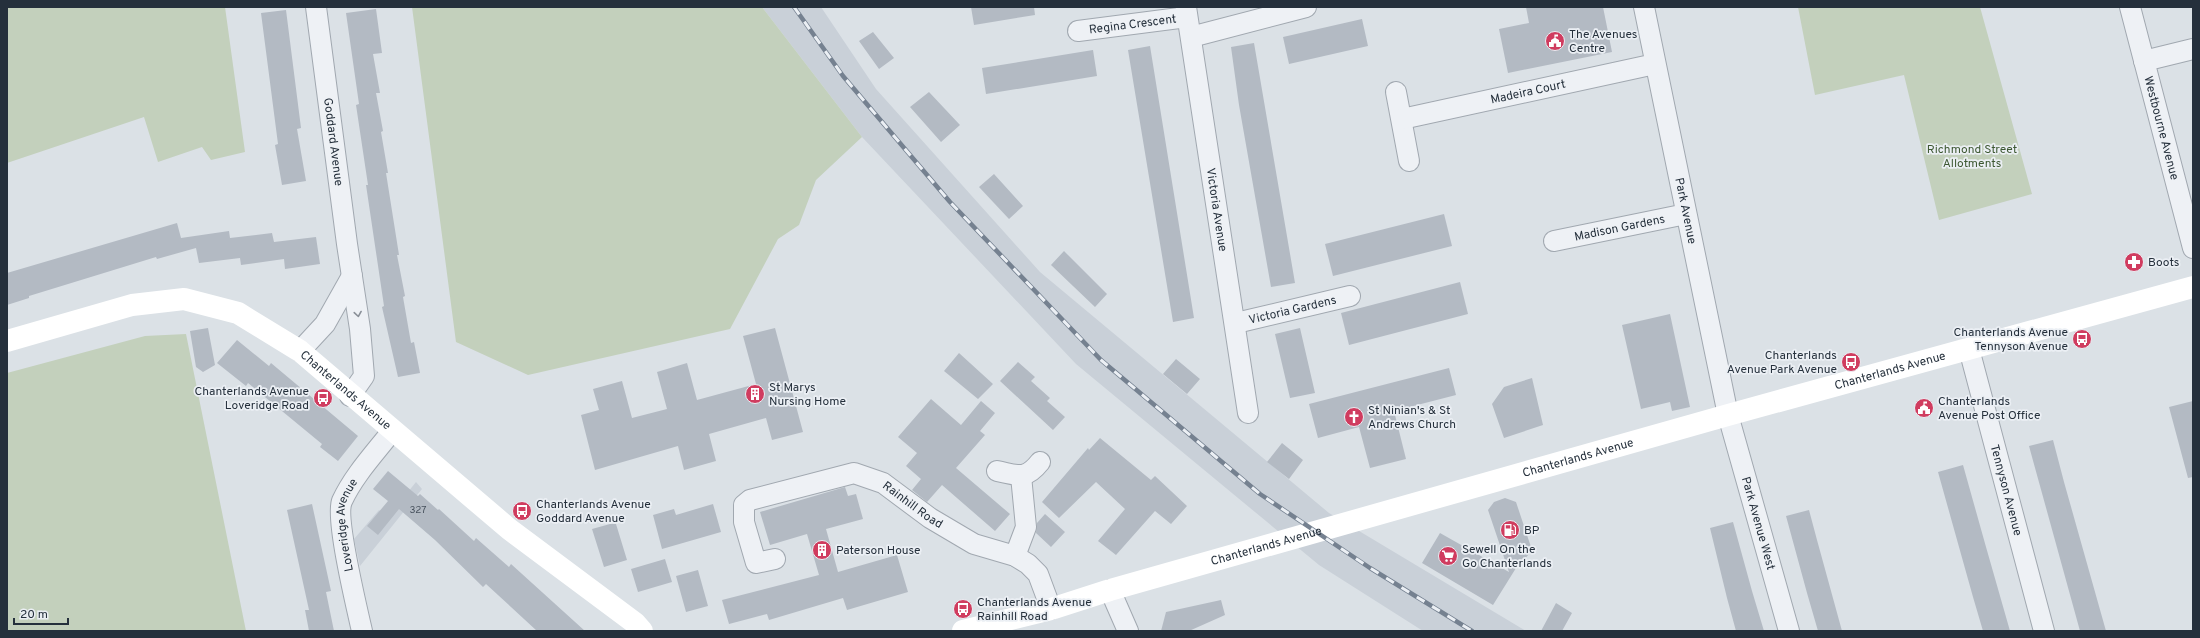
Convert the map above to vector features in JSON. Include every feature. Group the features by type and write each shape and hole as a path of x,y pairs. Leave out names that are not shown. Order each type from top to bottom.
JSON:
{"street":[{"name":"Goddard Avenue","path":"316,7 360,329 364,376 350,396"},
{"path":"1191,37 1306,7"},
{"name":"Park Avenue","path":"1644,7 1728,415"},
{"name":"Westbourne Avenue","path":"2130,7 2193,248"},
{"name":"Victoria Avenue","path":"1187,12 1236,323 1248,413"},
{"name":"Regina Crescent","path":"1078,31 1187,12"},
{"path":"2144,62 2193,49"},
{"name":"Madeira Court","path":"1402,119 1655,64"},
{"path":"1396,92 1409,161"},
{"name":"Madison Gardens","path":"1554,241 1686,214"},
{"path":"300,351 325,324 352,276"},
{"name":"Chanterlands Avenue","path":"963,631 1051,608 1728,415 2193,287"},
{"name":"Victoria Gardens","path":"1236,323 1350,296"},
{"name":"Chanterlands Avenue","path":"7,341 132,305 184,299 238,313 300,351 350,396 509,529 639,627 655,631"},
{"name":"Tennyson Avenue","path":"1969,349 2044,631"},
{"name":"Park Avenue West","path":"1728,415 1790,631"},
{"name":"Loveridge Avenue","path":"362,631 342,530 341,502 355,480 392,431"},
{"path":"997,471 1021,476 1032,472 1040,462"},
{"name":"Rainhill Road","path":"775,559 756,563 744,522 744,505 750,500 854,473 884,483 930,518 974,544 1015,556 1038,574 1051,608"},
{"path":"1015,556 1026,527 1021,476"},
{"path":"1110,590 1128,631"}],"shaded area":[{"path":"762,7 821,7 876,89 1040,272 1329,513 1526,631 1423,631 1319,565 1076,364 862,137"},
{"path":"416,482 422,489 360,566 354,539 379,510 388,517"}],"green space":[{"path":"7,7 225,7 245,152 211,160 202,147 158,162 144,117 7,163"},
{"path":"412,7 762,7 862,137 816,180 799,225 778,239 730,329 528,375 456,342"},
{"name":"Richmond Street Allotments","path":"1798,7 1980,7 2032,194 1939,220 1904,75 1815,95"},
{"path":"186,334 246,631 7,631 7,373 145,336"}],"building":[{"path":"971,7 1034,7 1035,15 974,25"},
{"name":"The Avenues Centre","path":"1526,7 1603,7 1612,52 1508,73 1499,29 1529,23"},
{"path":"376,9 382,53 373,54 380,93 376,93 383,131 381,132 399,255 397,255 405,296 403,297 411,343 414,342 420,373 398,377 382,307 384,306 366,185 368,185 356,105 359,104 346,13"},
{"path":"286,10 301,128 297,129 306,181 282,185 275,145 278,144 261,13"},
{"path":"1362,19 1368,46 1289,64 1283,37"},
{"path":"873,32 894,58 879,69 859,41"},
{"path":"1254,43 1295,283 1271,287 1239,105 1231,47"},
{"path":"1150,46 1194,318 1173,322 1128,50"},
{"path":"1093,50 1097,76 986,94 982,68"},
{"path":"929,92 960,125 941,142 910,107"},
{"path":"994,174 1023,206 1009,219 979,187"},
{"path":"1444,214 1452,246 1333,276 1325,244"},
{"path":"177,223 181,238 229,231 230,238 272,233 274,242 316,237 320,264 285,269 284,259 241,265 240,258 199,263 196,248 157,259 156,257 29,296 29,298 7,305 7,273"},
{"path":"1064,251 1107,294 1095,307 1051,265"},
{"path":"1460,282 1468,314 1349,345 1341,313"},
{"path":"1670,314 1690,407 1672,411 1670,402 1641,409 1622,325"},
{"path":"208,328 215,365 203,372 196,367 190,331"},
{"name":"St Marys Nursing Home","path":"775,328 803,432 772,440 766,418 709,434 716,461 684,470 678,446 595,470 581,415 599,410 593,389 622,381 632,418 667,409 657,372 687,363 697,400 756,384 743,336"},
{"path":"1300,328 1315,393 1290,398 1275,334"},
{"path":"237,340 269,366 271,363 358,436 338,461 320,447 322,444 248,383 246,386 217,363"},
{"path":"959,353 993,384 978,399 944,371"},
{"path":"1176,359 1200,379 1187,394 1163,374"},
{"path":"1018,362 1035,377 1031,381 1050,398 1047,401 1065,417 1053,430 1000,381"},
{"name":"St Ninian's & St Andrews Church","path":"1449,368 1456,395 1394,411 1406,459 1370,468 1359,427 1318,438 1309,404"},
{"path":"1532,378 1543,425 1504,438 1492,404 1504,387"},
{"path":"931,399 961,425 981,401 995,413 980,431 985,435 956,468 1010,514 995,531 942,485 927,502 912,490 921,479 906,466 917,453 898,437"},
{"path":"2193,401 2193,477 2188,478 2169,407"},
{"path":"1100,438 1151,480 1155,476 1187,506 1171,524 1155,511 1116,555 1098,541 1125,509 1096,482 1059,518 1042,502 1088,448 1089,450"},
{"path":"2053,440 2106,631 2080,631 2029,446"},
{"path":"1282,443 1303,460 1289,479 1267,462"},
{"path":"1963,465 2010,631 1983,631 1973,597 1938,472"},
{"path":"388,471 418,496 420,494 438,510 439,509 474,541 476,538 509,567 511,564 585,631 537,631 486,584 483,587 435,540 399,509 378,535 367,526 388,501 373,489"},
{"name":"Paterson House","path":"845,487 848,496 856,494 863,519 826,529 838,572 897,555 908,592 847,610 843,598 769,620 767,614 729,624 722,600 819,575 807,534 770,545 760,512"},
{"path":"1505,498 1516,502 1532,550 1525,559 1521,560 1493,605 1422,563 1440,533 1509,572 1488,510 1494,502"},
{"path":"312,504 331,591 326,592 334,631 309,631 305,610 309,610 287,510"},
{"path":"713,504 721,532 662,549 653,515 674,509 676,515"},
{"path":"1809,510 1842,631 1818,631 1786,516"},
{"path":"1045,514 1065,532 1051,547 1036,533 1037,523"},
{"path":"1733,522 1764,631 1736,631 1710,528"},
{"path":"610,524 616,524 627,560 604,567 592,529"},
{"path":"665,559 672,582 638,592 631,569"},
{"path":"698,570 708,606 686,612 676,576"},
{"path":"1221,600 1225,615 1189,631 1161,631 1166,612"},
{"path":"1556,603 1572,613 1562,631 1541,631"}],"railway":[{"path":"794,7 843,76 950,202 1101,360 1260,494 1370,568 1472,631"}],"place":[{"name":"The Avenues Centre","path":"1555,41"},
{"name":"Boots","path":"2134,262"},
{"name":"Chanterlands Avenue Tennyson Avenue","path":"2082,339"},
{"name":"Chanterlands Avenue Park Avenue","path":"1851,362"},
{"name":"St Marys Nursing Home","path":"755,394"},
{"name":"Chanterlands Avenue Loveridge Road","path":"323,398"},
{"name":"Chanterlands Avenue Post Office","path":"1924,408"},
{"name":"St Ninian's & St Andrews Church","path":"1354,417"},
{"name":"Chanterlands Avenue Goddard Avenue","path":"522,511"},
{"name":"BP","path":"1510,530"},
{"name":"Paterson House","path":"822,550"},
{"name":"Sewell On the Go Chanterlands","path":"1448,556"},
{"name":"Chanterlands Avenue Rainhill Road","path":"963,609"}]}
